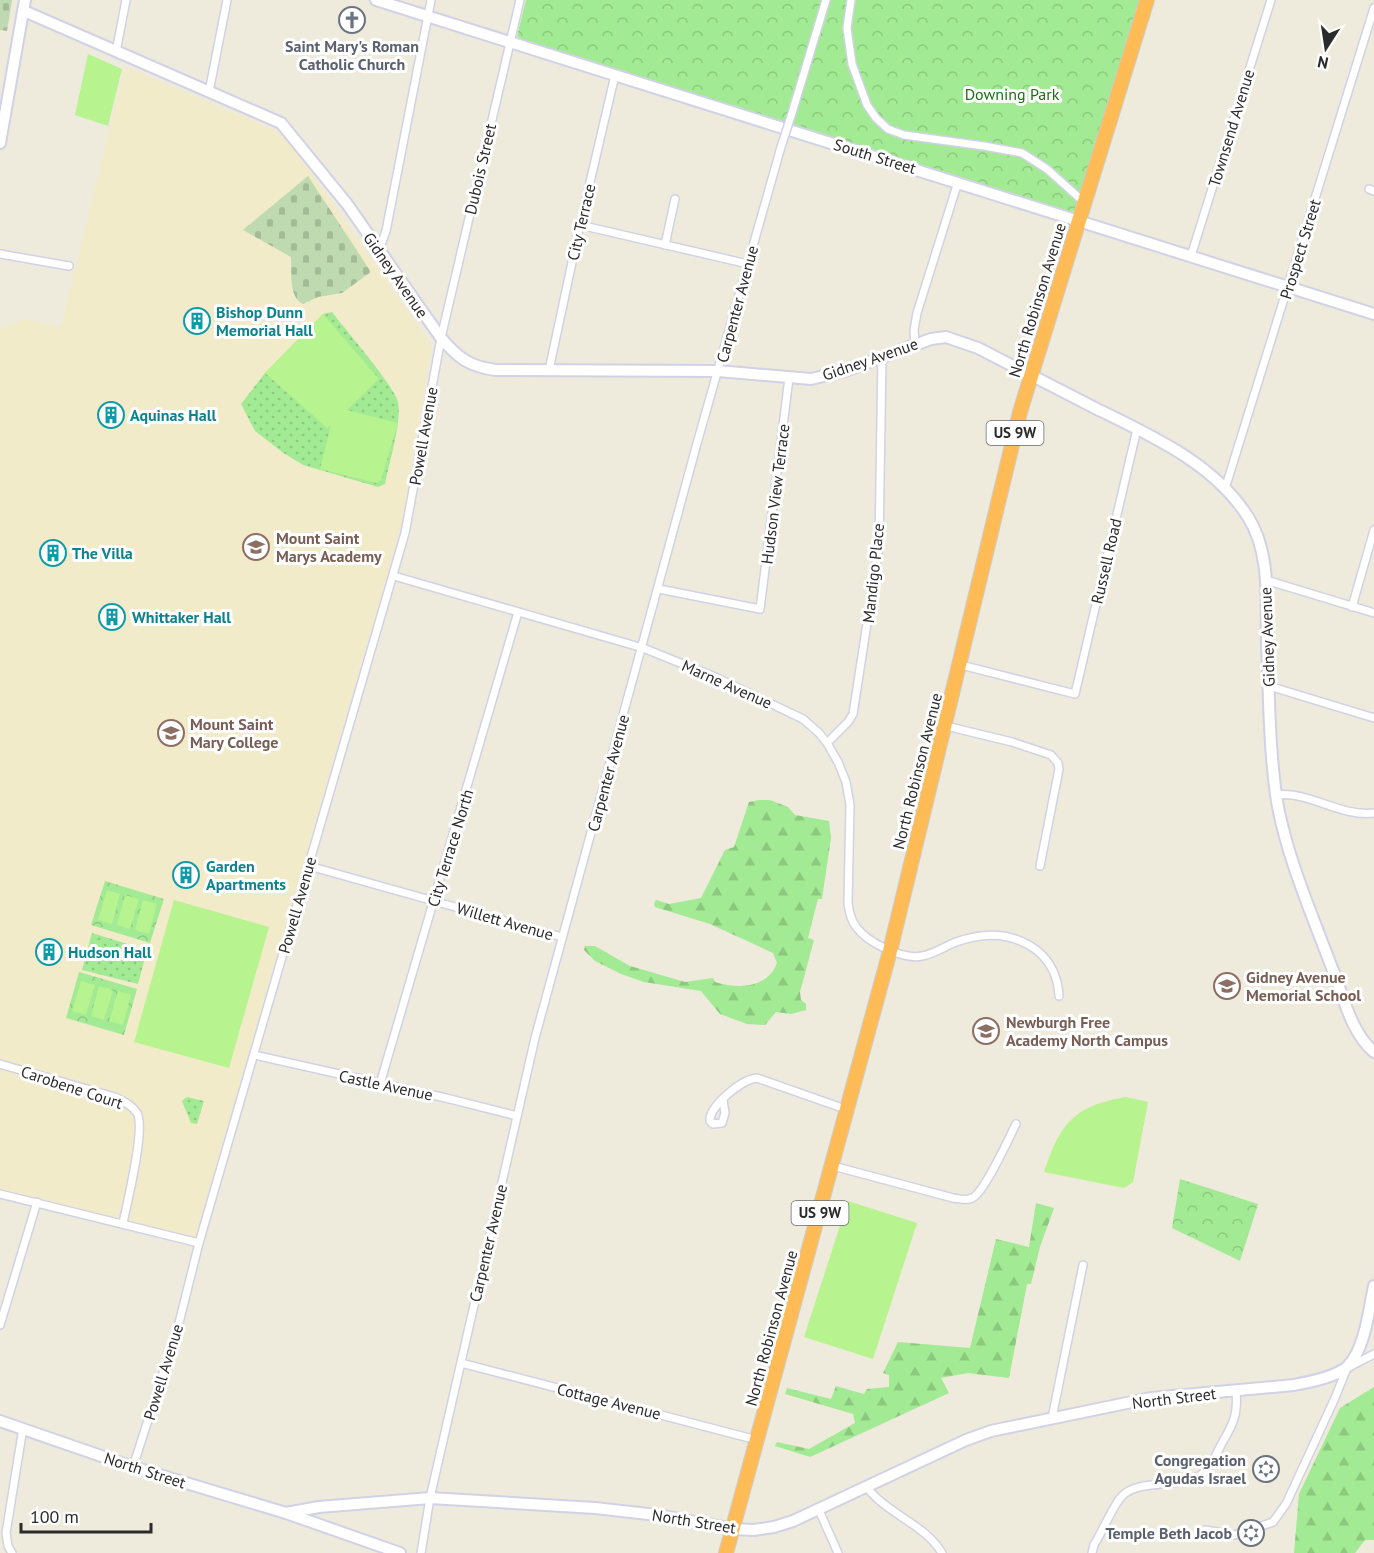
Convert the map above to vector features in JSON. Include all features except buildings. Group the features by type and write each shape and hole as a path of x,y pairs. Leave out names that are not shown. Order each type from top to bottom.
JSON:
{"highway":[{"name":"North Robinson Avenue","path":"726,1553 891,951 1020,412 1147,0"}],"street":[{"path":"116,52 126,0"},
{"path":"209,92 227,0"},
{"name":"South Street","path":"376,0 1374,312"},
{"path":"379,250 386,231 431,0"},
{"name":"Dubois Street","path":"441,338 520,0"},
{"name":"Carpenter Avenue","path":"421,1553 430,1498 535,1038 696,447 781,147 826,0"},
{"path":"851,0 847,28 852,64 867,105 888,129 904,135 1022,153 1047,169 1084,202"},
{"name":"Townsend Avenue","path":"1191,256 1271,0"},
{"path":"0,143 24,5"},
{"name":"Gidney Avenue","path":"24,5 116,52 281,123 347,204 454,354 481,368 718,371 811,379 830,376 915,344 939,338 960,341 978,348 1157,439 1192,462 1225,489 1248,517 1255,530 1264,559 1271,746 1276,795 1284,832 1317,929 1356,1030 1374,1052"},
{"name":"Prospect Street","path":"1225,489 1374,8"},
{"name":"City Terrace","path":"549,370 615,75"},
{"path":"915,344 914,330 917,313 958,182"},
{"path":"665,245 675,199"},
{"path":"580,225 748,264"},
{"path":"0,254 69,266"},
{"name":"Powell Avenue","path":"133,1467 179,1323 199,1244 394,576 405,532 441,338"},
{"name":"Mandigo Place","path":"827,743 853,714 879,546 882,356"},
{"name":"Hudson View Terrace","path":"659,589 760,609 789,378"},
{"name":"Russell Road","path":"961,665 1075,694 1137,429"},
{"path":"1352,607 1374,530"},
{"name":"Marne Avenue","path":"394,576 643,648 715,677 803,719 827,743 846,782 850,805 848,903 850,916 857,928 866,937 891,951 921,957 975,937 993,934 1011,936 1041,953 1053,969 1058,981 1059,996"},
{"path":"1266,580 1374,613"},
{"name":"City Terrace North","path":"380,1084 518,612"},
{"path":"1269,687 1374,718"},
{"path":"946,726 1012,742 1055,758 1059,769 1040,866"},
{"path":"1276,795 1296,795 1344,811 1374,813"},
{"name":"Willett Avenue","path":"309,866 562,937"},
{"name":"Castle Avenue","path":"254,1055 517,1116"},
{"name":"Carobene Court","path":"0,1064 115,1097 130,1105 138,1113 140,1132 123,1224"},
{"path":"723,1100 741,1083 757,1078 848,1110"},
{"path":"833,1166 953,1198 964,1200 973,1198 979,1193 1016,1124"},
{"path":"0,1194 199,1244"},
{"path":"0,1325 37,1202"},
{"path":"1052,1418 1083,1265"},
{"path":"1205,1530 1235,1535 1273,1522 1286,1504 1347,1368 1361,1344 1374,1286"},
{"name":"North Street","path":"0,1420 133,1467 286,1513 331,1506 430,1498 595,1508 657,1515 733,1529 754,1530 793,1521 966,1440 991,1431 1151,1398 1316,1381 1374,1354"},
{"name":"Cottage Avenue","path":"461,1363 758,1440"},
{"path":"1092,1553 1094,1545 1122,1496 1139,1488 1200,1476 1206,1470 1231,1429 1236,1415 1236,1390"},
{"path":"12,1553 8,1546 6,1533 23,1428"},
{"path":"866,1486 880,1502 928,1536 942,1553"},
{"path":"322,1525 330,1514 331,1506"},
{"path":"818,1508 838,1553"},
{"path":"286,1513 400,1553"}],"shaded area":[{"name":"Mount Saint Mary College","path":"125,67 276,131 296,151 432,346 401,526 195,1238 0,1190 0,329 25,319 61,327"}],"green space":[{"path":"0,0 12,0 7,31 0,30"},
{"name":"Downing Park","path":"526,0 1141,0 1076,209 1072,212 521,39 517,36"},
{"path":"88,54 122,69 108,126 75,115"},
{"path":"308,176 371,272 342,293 318,297 303,304 298,301 293,290 291,257 243,230"},
{"path":"332,312 389,384 398,402 397,431 385,484 378,487 303,465 255,431 241,404 265,373 323,314"},
{"path":"323,314 379,379 347,410 398,423 381,480 376,483 320,469 331,425 327,428 265,373"},
{"path":"770,800 788,807 795,815 829,821 831,838 822,899 818,899 808,938 814,940 800,992 801,1000 806,1004 806,1010 791,1014 776,1012 765,1025 747,1024 720,1014 701,991 644,982 621,974 595,961 584,950 585,946 595,946 630,966 685,982 713,978 715,982 742,986 751,985 766,978 777,963 773,953 710,924 655,907 654,904 656,900 669,904 701,898 725,850 734,847 749,802"},
{"path":"105,881 164,899 150,943 91,925"},
{"path":"107,890 120,894 112,924 98,920"},
{"path":"125,895 139,899 130,929 117,925"},
{"path":"143,900 157,904 149,934 135,930"},
{"path":"174,900 269,927 229,1068 134,1042"},
{"path":"92,933 147,950 138,984 82,970"},
{"path":"79,972 137,989 124,1035 66,1018"},
{"path":"81,981 95,985 86,1015 72,1011"},
{"path":"99,986 113,990 104,1020 91,1016"},
{"path":"118,991 131,995 123,1025 109,1021"},
{"path":"187,1097 204,1101 197,1124 191,1123 182,1101"},
{"path":"1126,1097 1148,1102 1133,1182 1124,1188 1044,1172 1056,1141 1072,1120 1081,1112 1094,1106"},
{"path":"1180,1179 1258,1204 1240,1261 1172,1228"},
{"path":"848,1201 917,1223 873,1359 804,1337"},
{"path":"1036,1203 1054,1208 1040,1247 1031,1284 1027,1284 1009,1378 968,1373 941,1378 949,1393 810,1457 775,1446 777,1442 809,1449 855,1423 853,1414 785,1394 787,1388 831,1399 836,1386 864,1394 867,1389 889,1387 889,1375 883,1373 898,1342 970,1348 996,1239 1029,1247"},
{"path":"1374,1387 1374,1540 1365,1540 1355,1553 1294,1553 1299,1494 1340,1408"}],"place":[{"name":"Saint Mary's Roman Catholic Church","path":"352,20"},
{"name":"Bishop Dunn Memorial Hall","path":"197,321"},
{"name":"Aquinas Hall","path":"111,415"},
{"name":"Mount Saint Marys Academy","path":"256,547"},
{"name":"The Villa","path":"53,553"},
{"name":"Whittaker Hall","path":"112,617"},
{"name":"Mount Saint Mary College","path":"171,733"},
{"name":"Garden Apartments","path":"186,875"},
{"name":"Hudson Hall","path":"49,952"},
{"name":"Gidney Avenue Memorial School","path":"1227,986"},
{"name":"Newburgh Free Academy North Campus","path":"986,1031"},
{"name":"Congregation Agudas Israel","path":"1266,1469"},
{"name":"Temple Beth Jacob","path":"1251,1533"}]}
